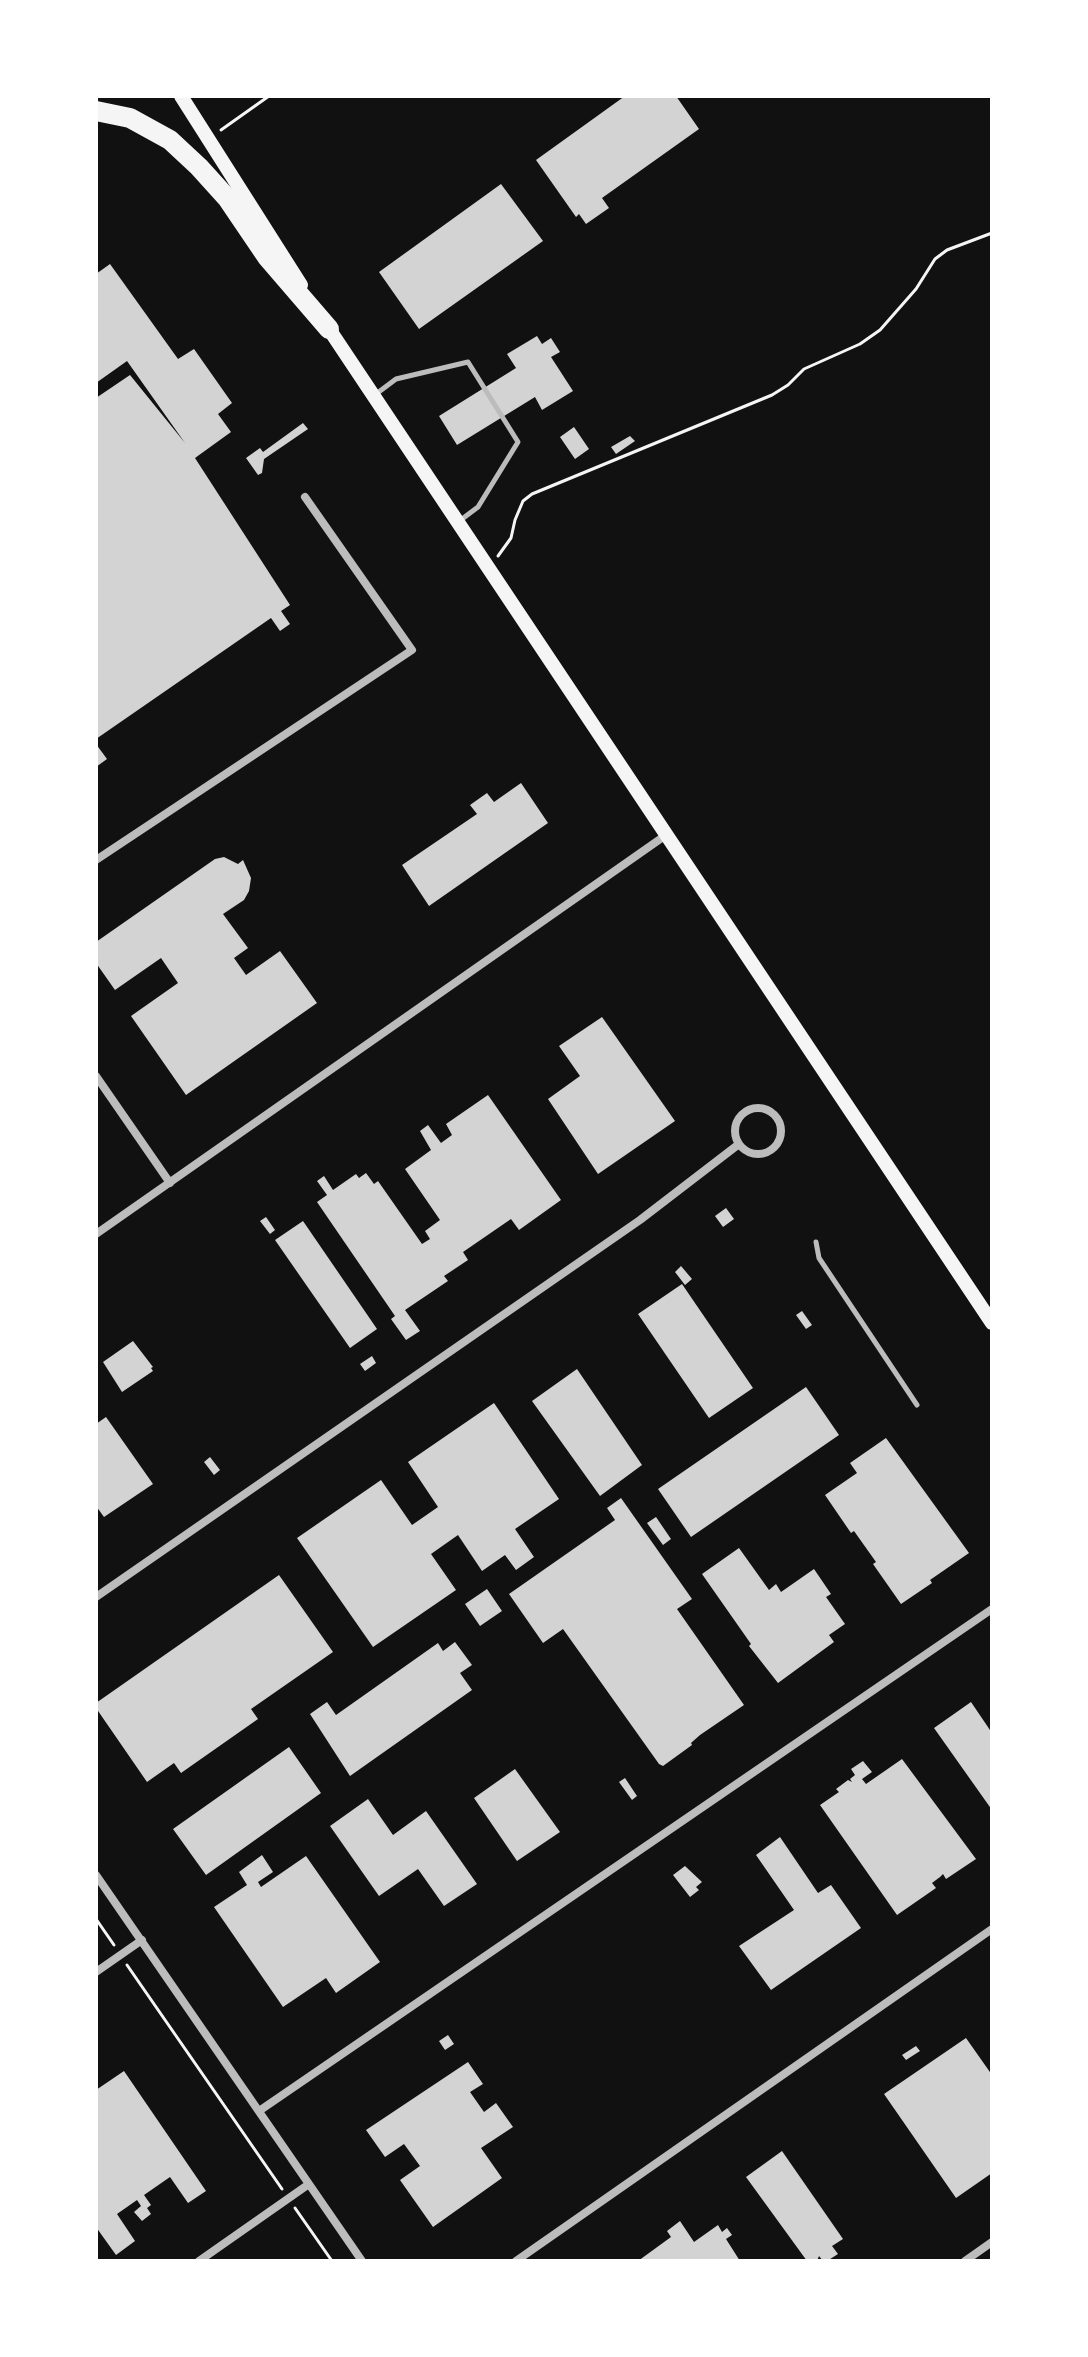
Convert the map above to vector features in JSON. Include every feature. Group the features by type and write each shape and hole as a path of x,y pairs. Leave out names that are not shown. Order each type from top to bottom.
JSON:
{"highway":[{"path":"96,111 130,118 170,140 199,167 227,198 267,257 329,329"}],"main road":[{"path":"181,96 329,329 992,1323"}],"street":[{"path":"96,860 412,650 305,497"},
{"path":"96,1234 666,835"},
{"path":"96,1076 170,1183"},
{"path":"755,1108 766,1109 776,1117 781,1133 771,1150 752,1153 739,1144 736,1128 746,1112 755,1108"},
{"path":"96,1597 640,1220 739,1144"},
{"path":"259,2111 992,1609"},
{"path":"96,1875 362,2261"},
{"path":"516,2261 992,1929"},
{"path":"96,1972 142,1940"},
{"path":"199,2261 309,2184"},
{"path":"965,2261 992,2242"}],"lane":[{"path":"374,396 396,379 468,362 518,442 478,507 458,523"},
{"path":"816,1242 819,1258 917,1405"}],"path":[{"path":"208,139 269,96"},
{"path":"487,567 505,550 523,501 532,494 772,395 804,369 860,344 880,330 916,289 935,259 947,250 992,233"},
{"path":"96,1919 332,2261"}],"building":[{"path":"625,96 676,96 699,129 602,198 609,208 586,224 579,214 576,217 536,160"},
{"path":"501,184 543,241 419,329 379,272"},
{"path":"110,264 178,359 194,349 232,403 218,414 231,432 195,458 290,605 281,611 290,624 280,631 271,618 96,739 96,398 130,375 185,443 127,361 96,383 96,274"},
{"path":"537,336 542,344 551,338 560,352 551,357 573,391 542,410 535,397 457,445 439,416 516,368 507,354"},
{"path":"303,423 308,429 264,459 262,473 258,475 246,458 260,448 263,452"},
{"path":"574,427 589,449 575,459 560,437"},
{"path":"630,436 635,441 616,454 611,447"},
{"path":"96,744 107,759 96,767"},
{"path":"521,783 548,823 429,906 402,865 477,814 470,805 487,793 494,802"},
{"path":"224,857 238,864 243,860 251,878 244,900 223,914 248,948 234,958 246,975 280,951 317,1003 186,1095 131,1016 178,983 161,958 115,990 96,963 96,942 215,859"},
{"path":"602,1017 675,1121 598,1174 548,1099 580,1076 559,1046"},
{"path":"488,1095 561,1200 519,1230 511,1219 463,1252 468,1260 444,1276 448,1281 405,1310 420,1331 406,1340 391,1319 395,1316 317,1202 327,1195 317,1181 324,1176 333,1190 356,1174 359,1178 366,1173 374,1184 378,1181 422,1244 430,1239 425,1231 440,1220 405,1169 431,1150 420,1131 428,1125 441,1143 452,1135 446,1124"},
{"path":"726,1208 734,1219 723,1227 715,1216"},
{"path":"266,1217 275,1230 270,1234 260,1221"},
{"path":"303,1221 377,1329 350,1348 275,1240"},
{"path":"681,1266 692,1279 685,1285 675,1272"},
{"path":"682,1284 753,1388 709,1418 638,1314"},
{"path":"802,1311 812,1325 806,1329 796,1315"},
{"path":"133,1341 153,1371 122,1392 103,1362"},
{"path":"372,1356 376,1363 365,1371 360,1364"},
{"path":"577,1369 642,1465 600,1496 532,1401"},
{"path":"806,1387 839,1435 691,1537 658,1489"},
{"path":"494,1403 559,1499 515,1529 534,1557 516,1570 505,1555 482,1571 458,1535 431,1554 456,1590 373,1647 297,1538 381,1480 412,1525 438,1507 408,1462"},
{"path":"106,1417 153,1484 104,1517 96,1506 96,1424"},
{"path":"886,1438 969,1553 901,1604 873,1564 876,1562 825,1495 857,1473 850,1463"},
{"path":"210,1457 220,1470 214,1475 204,1462"},
{"path":"621,1498 692,1599 677,1609 744,1705 700,1735 692,1745 663,1766 563,1629 543,1643 509,1594 615,1520 607,1508"},
{"path":"656,1517 671,1539 663,1545 647,1523"},
{"path":"739,1548 769,1590 776,1584 781,1592 814,1569 831,1594 826,1597 845,1624 829,1635 834,1642 778,1683 749,1646 751,1644 702,1574"},
{"path":"279,1575 333,1652 251,1709 258,1719 181,1773 174,1763 147,1782 96,1708 96,1703"},
{"path":"487,1589 502,1611 480,1626 465,1604"},
{"path":"455,1642 472,1665 460,1673 472,1690 350,1776 310,1714 327,1702 336,1715 438,1643 443,1651"},
{"path":"971,1702 992,1733 992,1810 934,1728"},
{"path":"289,1747 321,1793 206,1875 173,1829"},
{"path":"902,1759 976,1859 946,1879 943,1874 932,1883 936,1888 897,1915 820,1805 839,1792 836,1789 848,1780 852,1782 850,1779 855,1775 851,1769 863,1761 872,1772 862,1779 866,1784"},
{"path":"515,1769 560,1832 517,1861 474,1798"},
{"path":"625,1778 637,1796 632,1800 619,1782"},
{"path":"368,1799 393,1835 426,1811 477,1884 444,1906 418,1869 379,1896 330,1826"},
{"path":"780,1837 818,1893 831,1885 861,1928 771,1990 739,1946 794,1910 756,1855"},
{"path":"262,1855 273,1872 258,1882 261,1887 306,1856 380,1962 336,1993 326,1978 283,2007 214,1907 247,1885 239,1872"},
{"path":"685,1866 702,1882 696,1887 699,1890 690,1897 673,1875"},
{"path":"448,2035 454,2044 445,2050 439,2041"},
{"path":"966,2038 992,2075 992,2173 956,2198 884,2094"},
{"path":"916,2046 920,2051 906,2060 902,2055"},
{"path":"468,2062 483,2084 470,2092 484,2112 496,2103 513,2127 481,2148 502,2178 433,2227 400,2180 420,2166 404,2144 385,2157 366,2130"},
{"path":"124,2071 206,2191 188,2203 170,2177 144,2195 151,2205 147,2208 151,2214 142,2221 134,2212 141,2206 137,2200 117,2214 135,2241 116,2255 96,2227 96,2090"},
{"path":"782,2151 843,2239 832,2246 838,2254 827,2261 819,2256 817,2261 807,2261 746,2177"},
{"path":"680,2221 694,2242 718,2225 722,2232 727,2228 732,2235 726,2239 740,2261 638,2261 671,2237 667,2231"}]}
